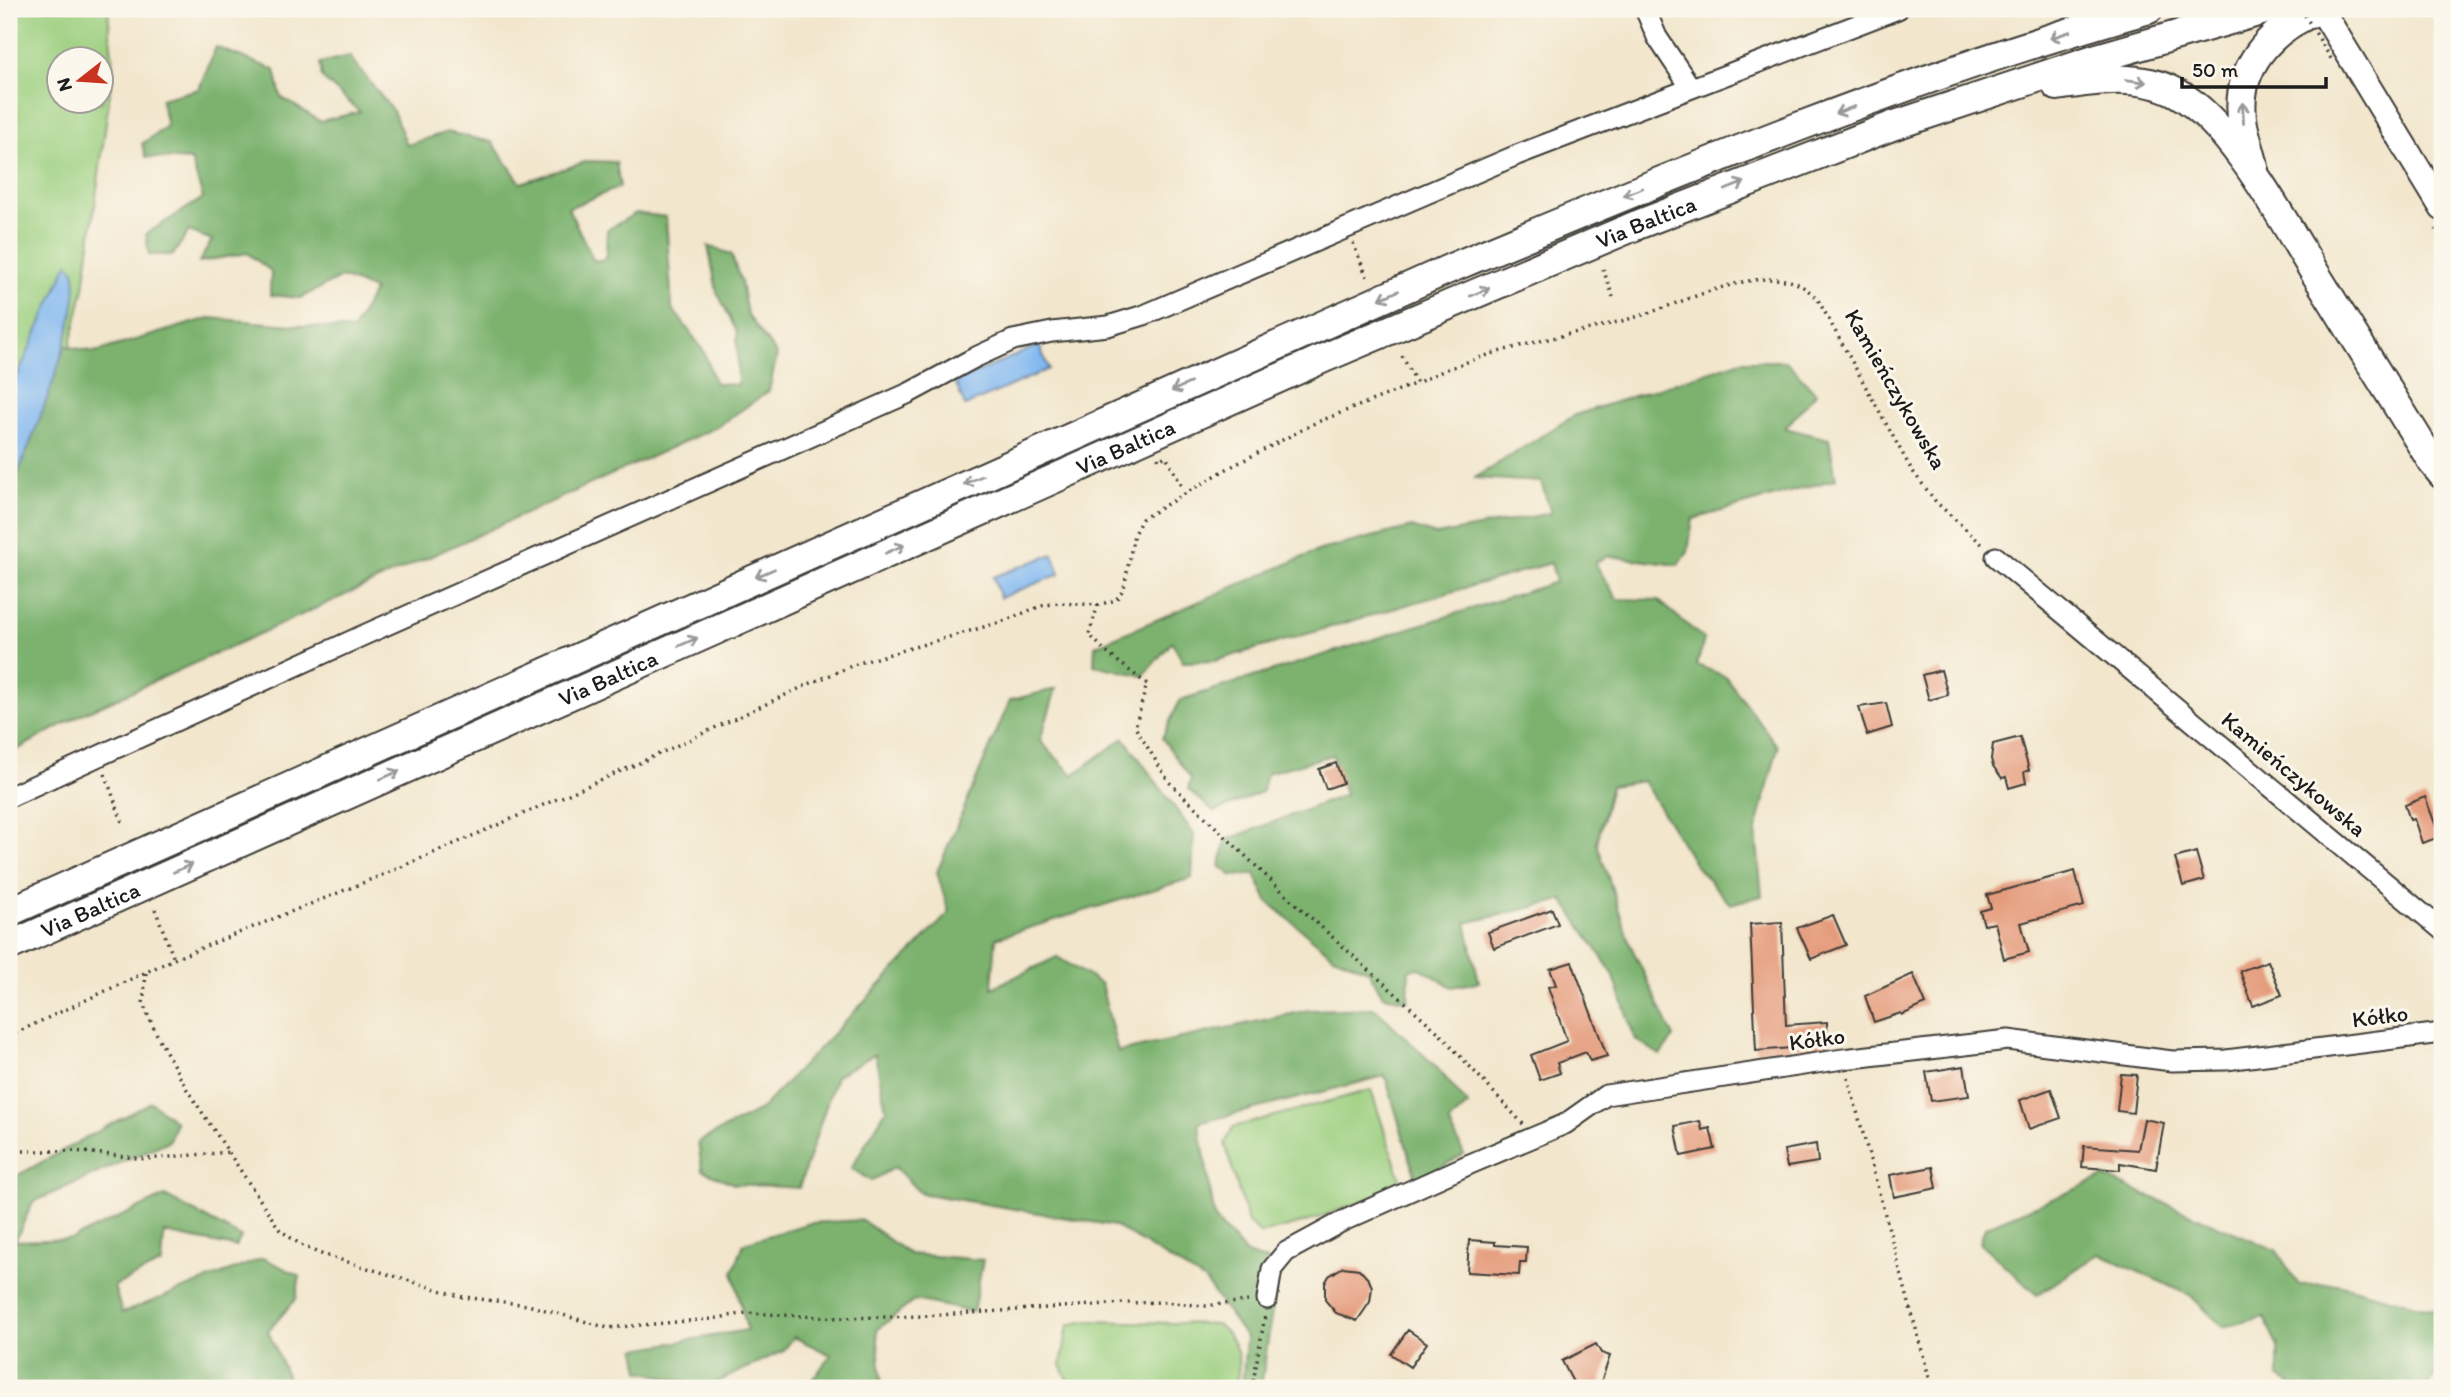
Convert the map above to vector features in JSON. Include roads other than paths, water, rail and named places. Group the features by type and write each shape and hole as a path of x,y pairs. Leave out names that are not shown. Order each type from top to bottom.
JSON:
{"highway":[{"name":"Via Baltica","path":"9,912 1476,257 1662,180 1836,113 2084,27 2149,9"},
{"name":"Via Baltica","path":"9,946 1324,358 1637,225 1748,180 1971,99 2133,47 2268,9"},
{"path":"2258,179 2243,124 2244,82 2251,62 2267,44 2301,16 2320,9"},
{"path":"1971,99 2094,79 2134,80 2175,92 2195,105 2217,127 2258,179 2442,474"}],"main road":[{"path":"2320,9 2338,52 2442,208"}],"street":[{"path":"1645,9 1657,37 1691,89"},
{"path":"9,797 909,393 1013,340 1052,332 1108,326 1144,315 1517,155 1898,9"},
{"name":"Kamieńczykowska","path":"1996,557 2442,930"},
{"name":"Kółko","path":"1266,1299 1272,1269 1286,1252 1343,1221 1565,1124 1606,1095 1843,1059 2008,1040 2172,1061 2226,1060 2442,1033"}],"water":[{"path":"68,263 74,271 76,291 64,349 9,496 9,394"},
{"path":"1039,345 1049,369 965,406 955,382"},
{"path":"1053,554 1060,574 1000,598 993,577"}]}
